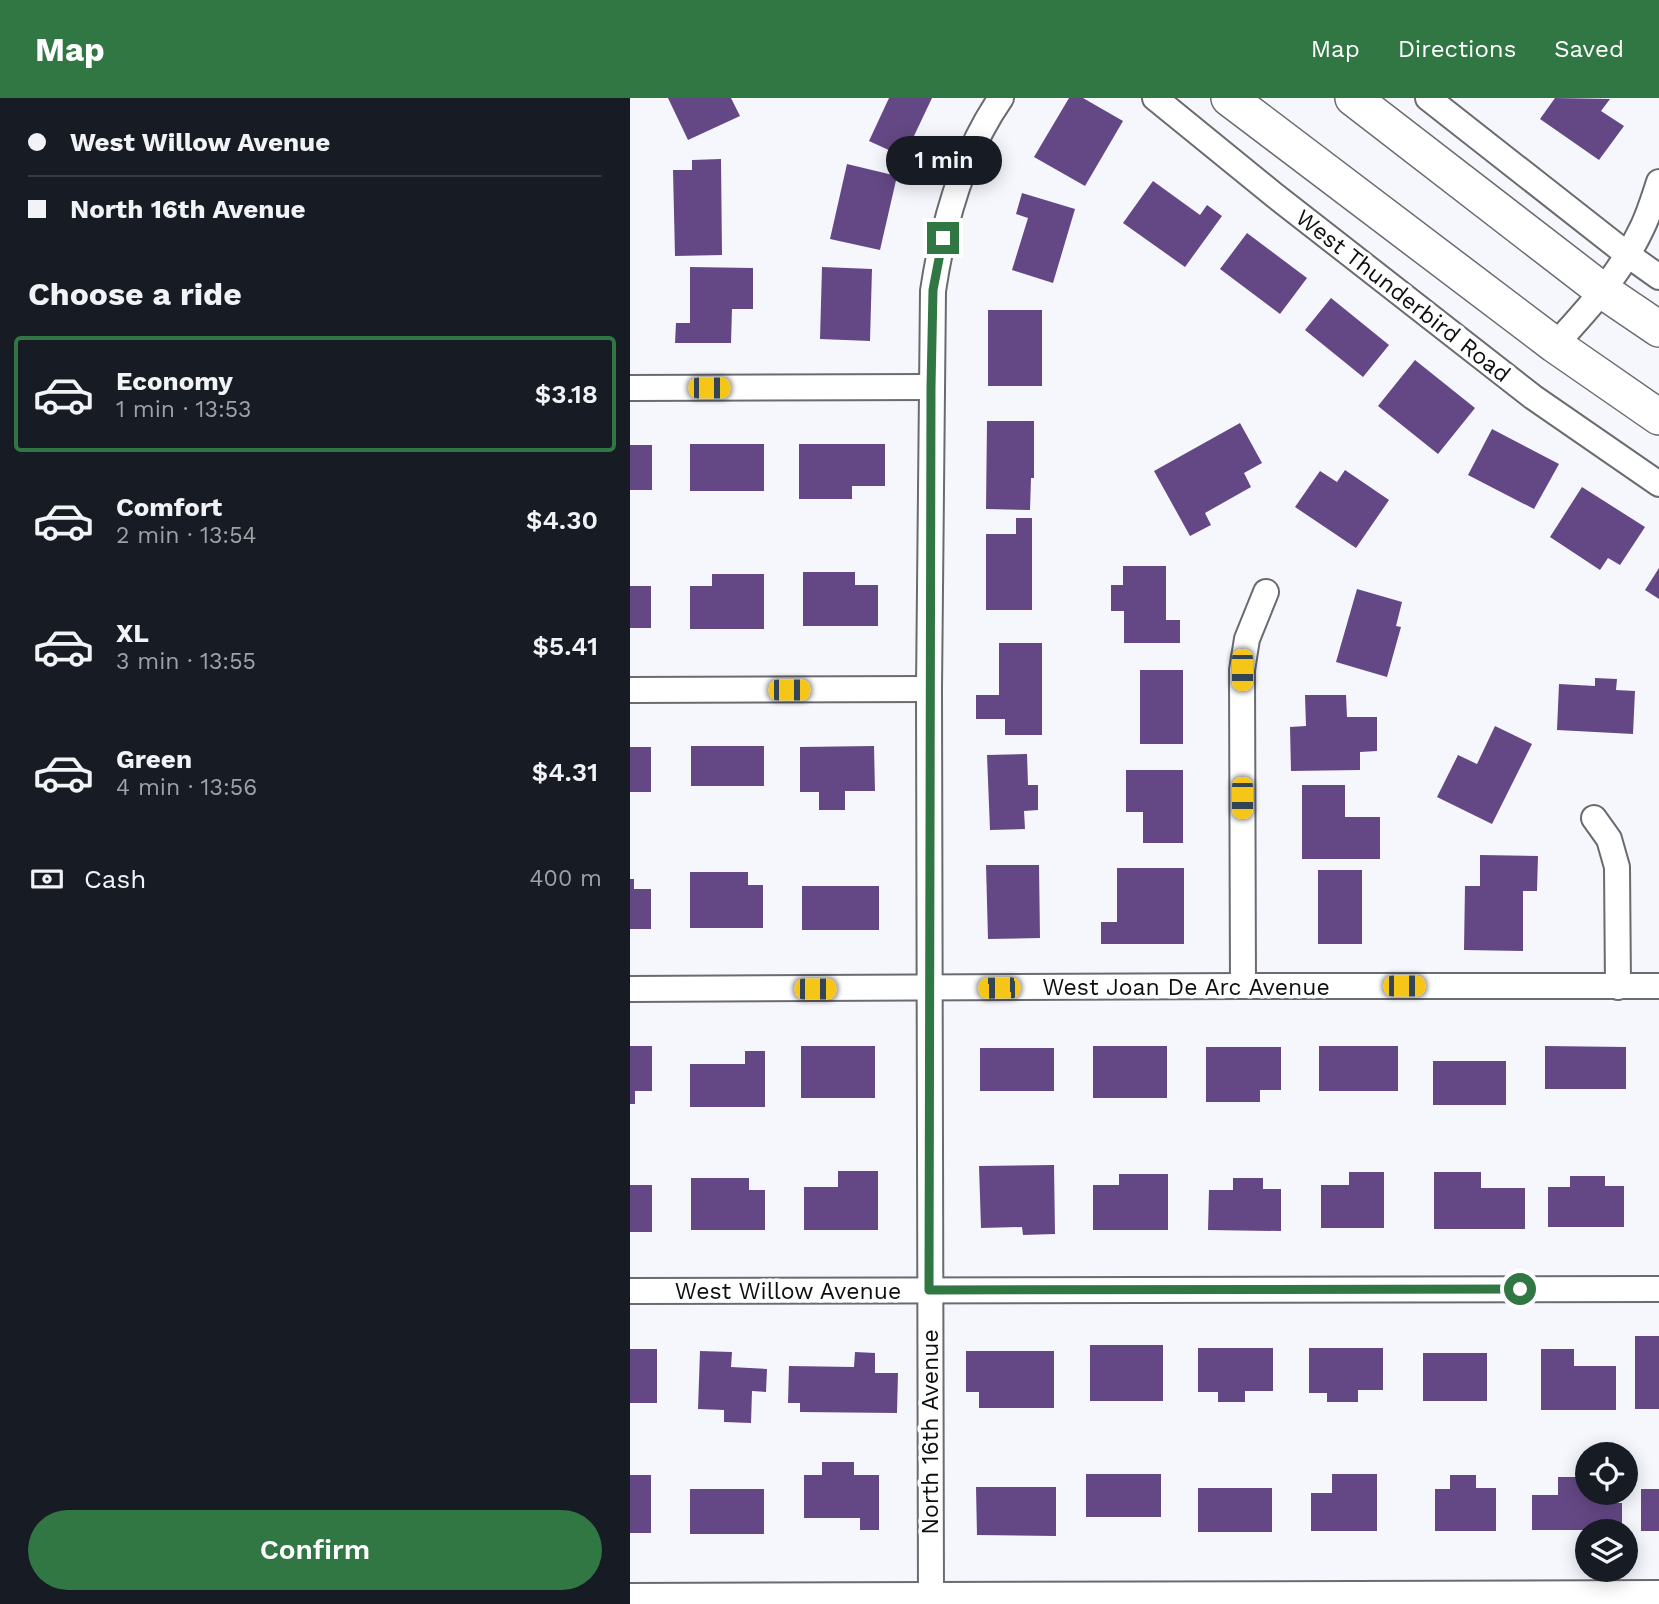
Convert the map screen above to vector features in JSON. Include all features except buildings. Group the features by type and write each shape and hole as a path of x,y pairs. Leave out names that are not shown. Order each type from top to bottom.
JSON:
{"main road":[{"path":"1229,98 1555,345 1659,418"},
{"path":"1353,98 1603,291 1659,329"}],"street":[{"name":"North 16th Avenue","path":"931,1599 929,689 933,290 958,183 1001,98"},
{"name":"West Thunderbird Road","path":"1155,98 1284,203 1533,397 1659,484"},
{"path":"1428,98 1659,277"},
{"path":"1555,345 1603,291 1628,255 1643,227 1659,182"},
{"path":"630,388 931,387"},
{"path":"1243,986 1242,670 1247,639 1266,592"},
{"path":"630,690 929,689"},
{"path":"1594,818 1609,839 1617,867 1618,987"},
{"name":"West Joan De Arc Avenue","path":"630,989 1659,986"},
{"name":"West Willow Avenue","path":"630,1292 1659,1289"},
{"path":"630,1596 931,1599 1659,1593"}],"route":[{"path":"943,238 933,290 931,387 929,1290 1520,1289"}]}
